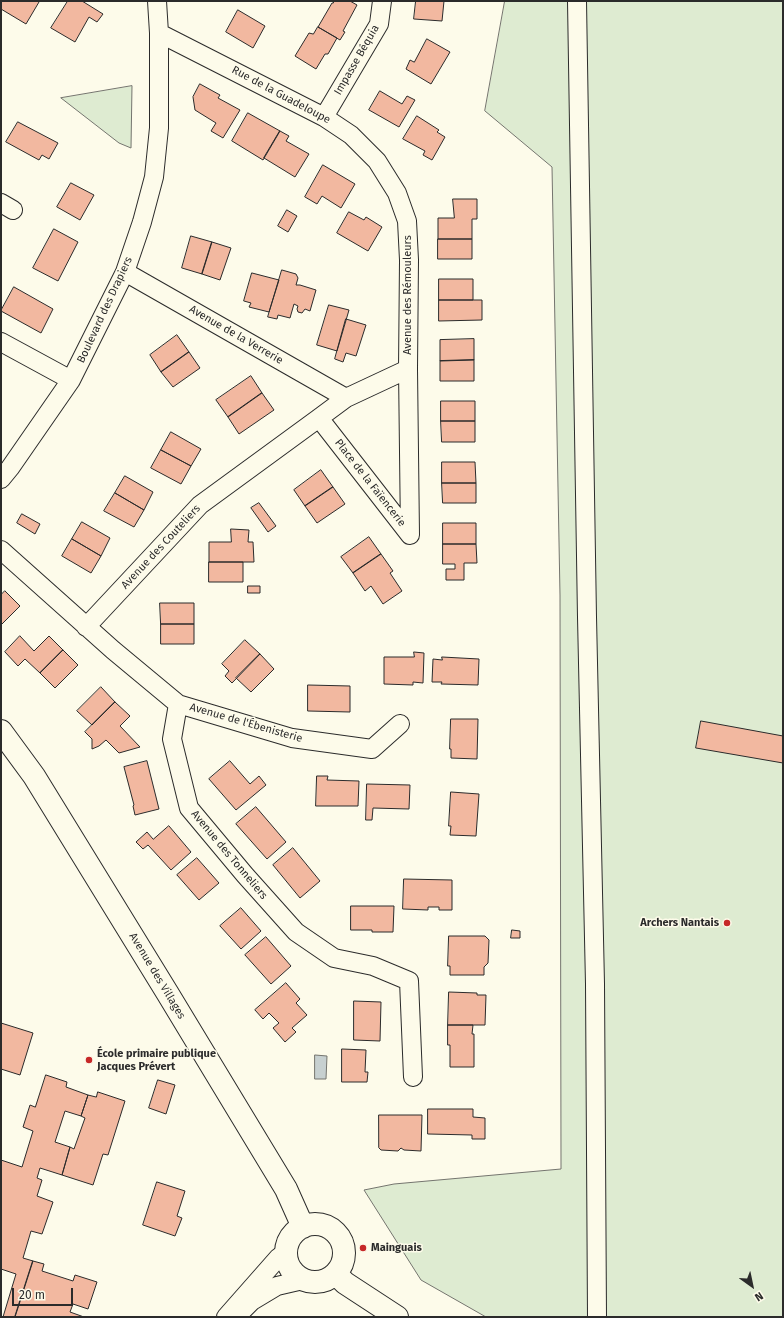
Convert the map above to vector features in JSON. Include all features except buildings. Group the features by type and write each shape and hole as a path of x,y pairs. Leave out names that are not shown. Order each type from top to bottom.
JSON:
{"street":[{"name":"Boulevard des Drapiers","path":"1,479 71,380 125,272 142,222 154,177 159,128 159,33 157,1"},
{"name":"Impasse Béquia","path":"324,117 379,24 382,1"},
{"path":"577,1 586,602 595,984 597,1317"},
{"name":"Rue de la Guadeloupe","path":"159,33 324,117 351,135 378,161 397,193 407,221"},
{"name":"Avenue des Rémouleurs","path":"407,221 409,260 408,369"},
{"name":"Avenue de la Verrerie","path":"125,272 346,398"},
{"path":"1,342 71,380"},
{"path":"319,418 346,398 408,369"},
{"name":"Place de la Faïencerie","path":"319,418 410,535 408,369"},
{"name":"Avenue des Couteliers","path":"86,627 200,505 319,418"},
{"path":"1,550 86,627 178,704"},
{"name":"Avenue de l'Ébenisterie","path":"178,704 292,738 372,749 400,724"},
{"name":"Avenue des Tonneliers","path":"178,704 172,740 190,808 245,875 296,932 334,958 373,966 409,981 413,1077"},
{"name":"Avenue des Villages","path":"1,731 34,776 168,994 286,1190 303,1226"},
{"path":"313,1224 324,1225 332,1229 340,1237 344,1246 345,1256 342,1266 336,1274 329,1279 320,1282 303,1280 287,1265 286,1249 289,1240 295,1232 303,1226 313,1224"},
{"path":"226,1317 278,1258 286,1252"},
{"path":"336,1274 345,1283 397,1317"},
{"path":"236,1317 252,1301 277,1286 303,1280"}],"green space":[{"path":"505,1 783,1 783,1317 486,1317 421,1280 364,1190 394,1184 561,1169 560,595 552,167 485,111"},
{"path":"132,86 131,148 119,143 61,98"}],"shaded area":[{"path":"315,1055 327,1056 326,1079 315,1079"}],"place":[{"name":"Archers Nantais","path":"727,923"},
{"name":"École primaire publique Jacques Prévert","path":"89,1060"},
{"name":"Mainguais","path":"363,1248"}]}
